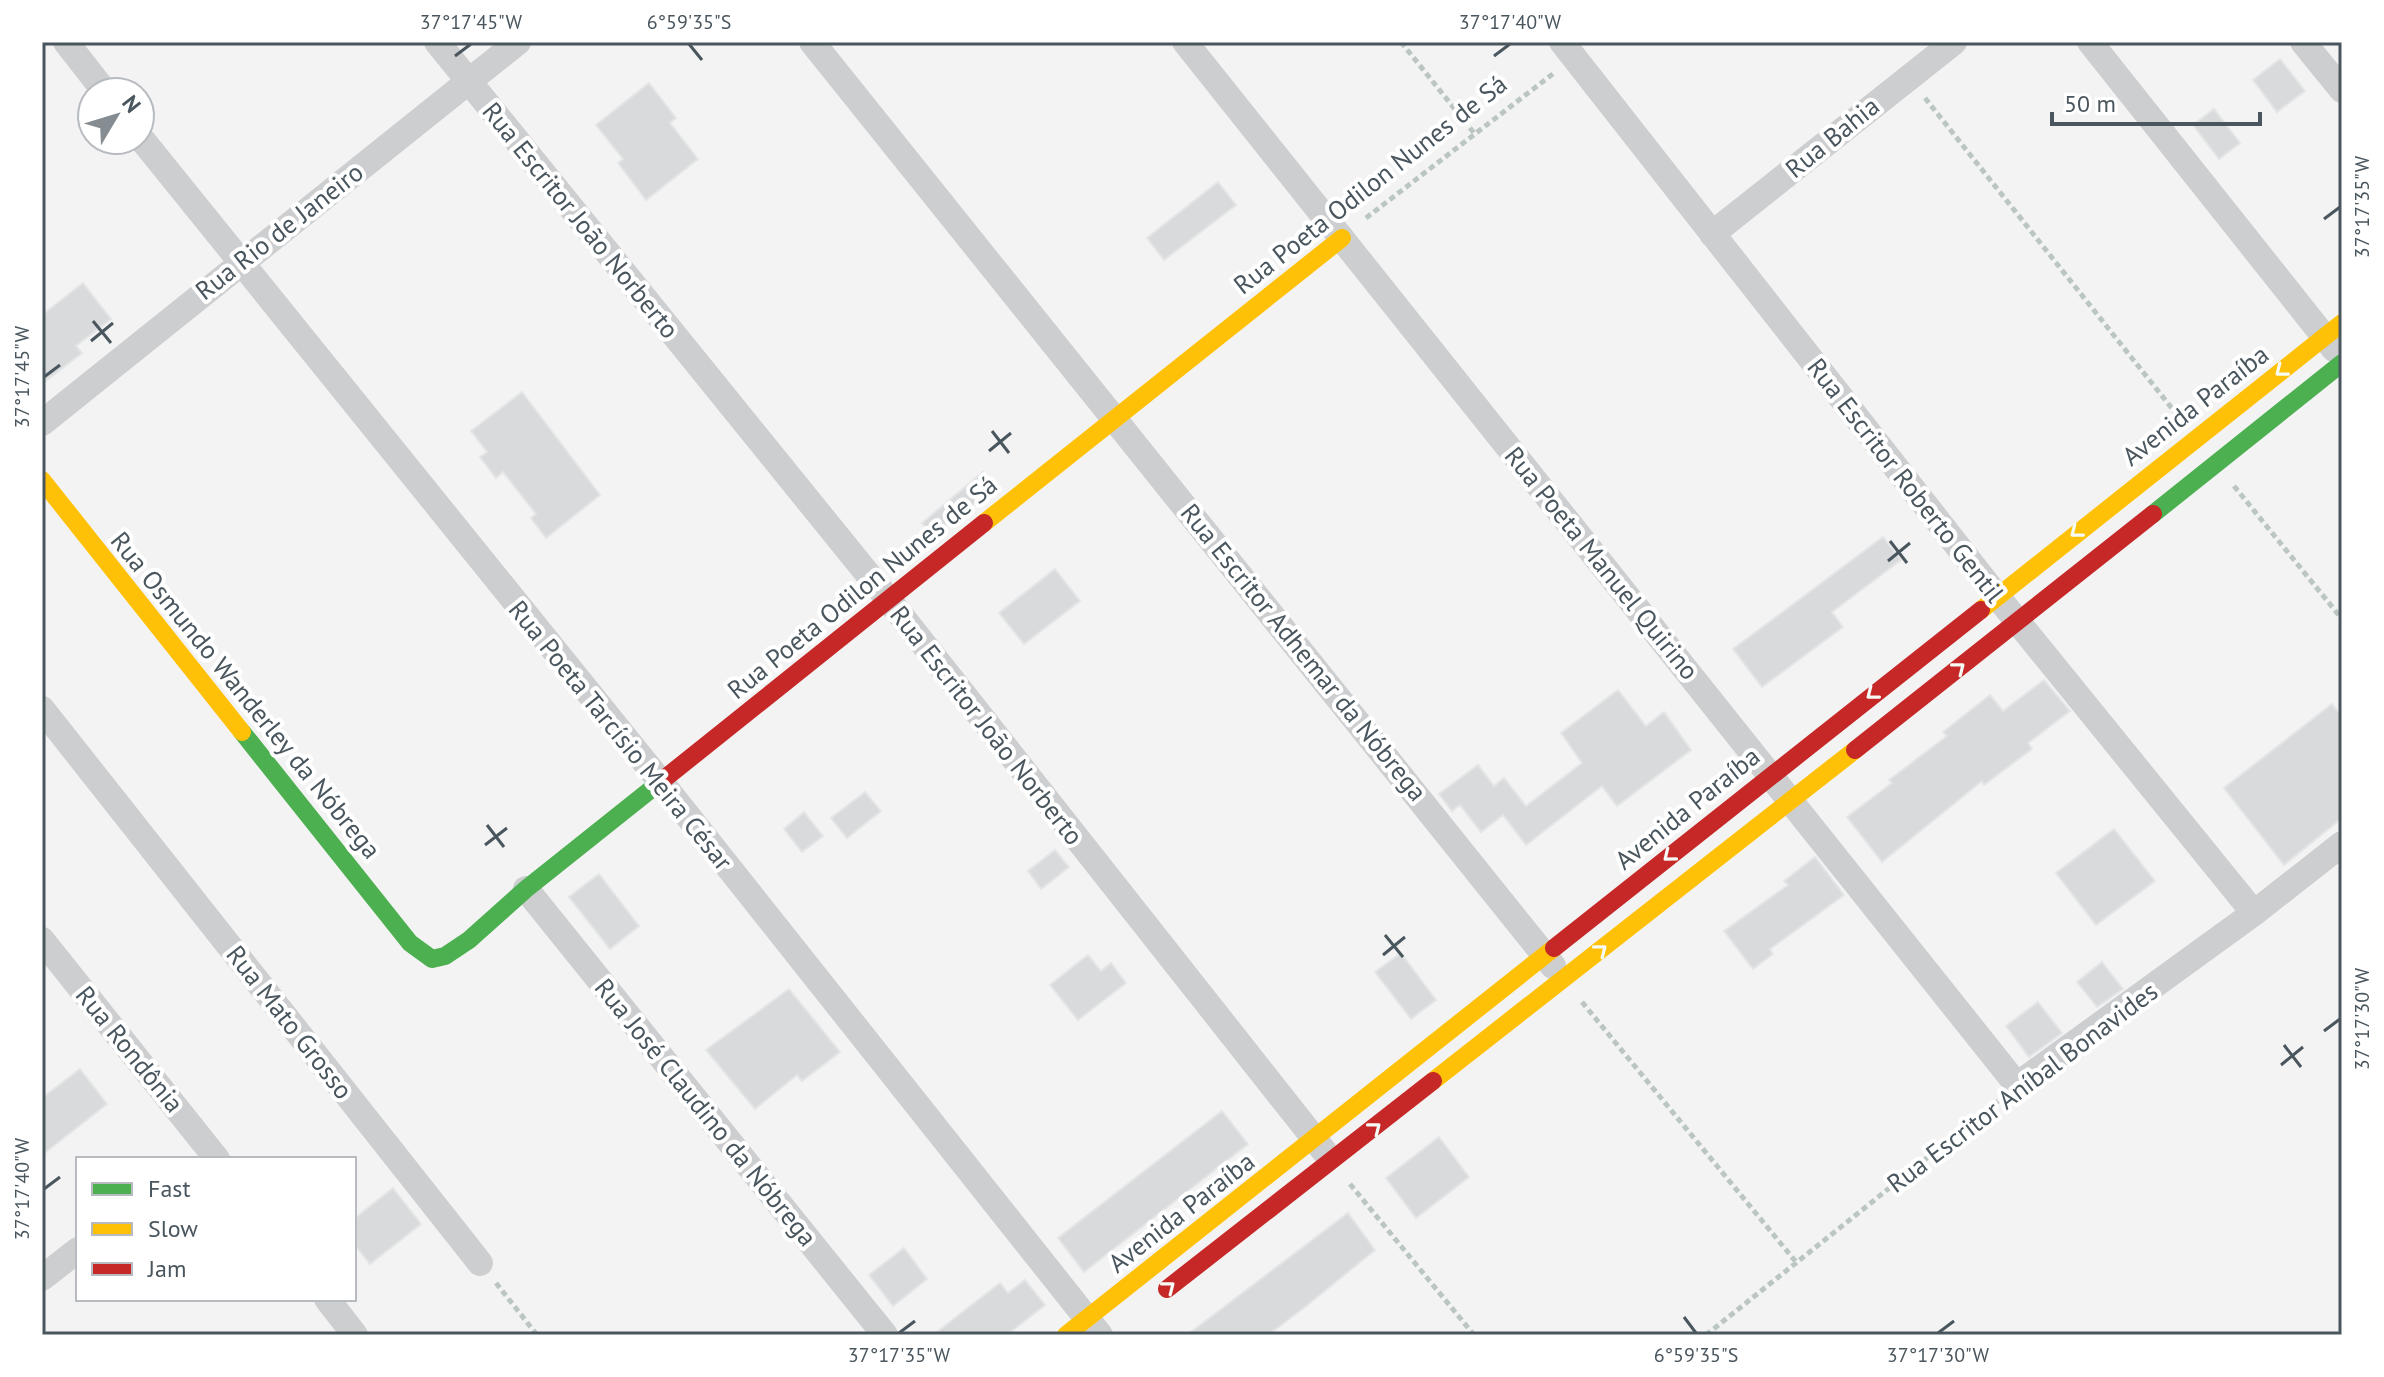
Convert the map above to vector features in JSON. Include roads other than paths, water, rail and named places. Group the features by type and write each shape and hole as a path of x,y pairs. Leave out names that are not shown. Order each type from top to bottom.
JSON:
{"street":[{"path":"66,42 93,76"},
{"name":"Rua Escritor João Norberto","path":"437,42 888,599 1332,1161"},
{"name":"Rua Rio de Janeiro","path":"42,423 238,263 518,42"},
{"name":"Rua Escritor Adhemar da Nóbrega","path":"812,42 1117,418 1564,980"},
{"name":"Rua Poeta Manuel Quirino","path":"1185,42 2017,1085"},
{"name":"Rua Bahia","path":"1712,234 1954,42"},
{"path":"2090,42 2333,330 2342,361"},
{"path":"2303,42 2342,90"},
{"name":"Rua Escritor Roberto Gentil","path":"1568,50 1996,595 2254,913"},
{"name":"Rua Poeta Tarcísio Meira César","path":"155,156 238,263 1104,1329"},
{"name":"Rua Poeta Odilon Nunes de Sá","path":"410,943 426,958 444,957 1342,238"},
{"name":"Avenida Paraíba","path":"1066,1335 1104,1329 1315,1139 1770,774 2333,330"},
{"name":"Avenida Paraíba","path":"1158,1296 2018,622 2342,361"},
{"name":"Rua Osmundo Wanderley da Nóbrega","path":"42,480 410,943"},
{"name":"Rua Mato Grosso","path":"42,709 480,1263"},
{"name":"Rua Escritor Aníbal Bonavides","path":"2017,1085 2254,913 2342,844"},
{"name":"Rua José Claudino da Nóbrega","path":"526,889 885,1335"},
{"name":"Rua Rondônia","path":"42,940 208,1156"},
{"path":"42,1278 76,1252"},
{"path":"329,1301 355,1335"}]}
